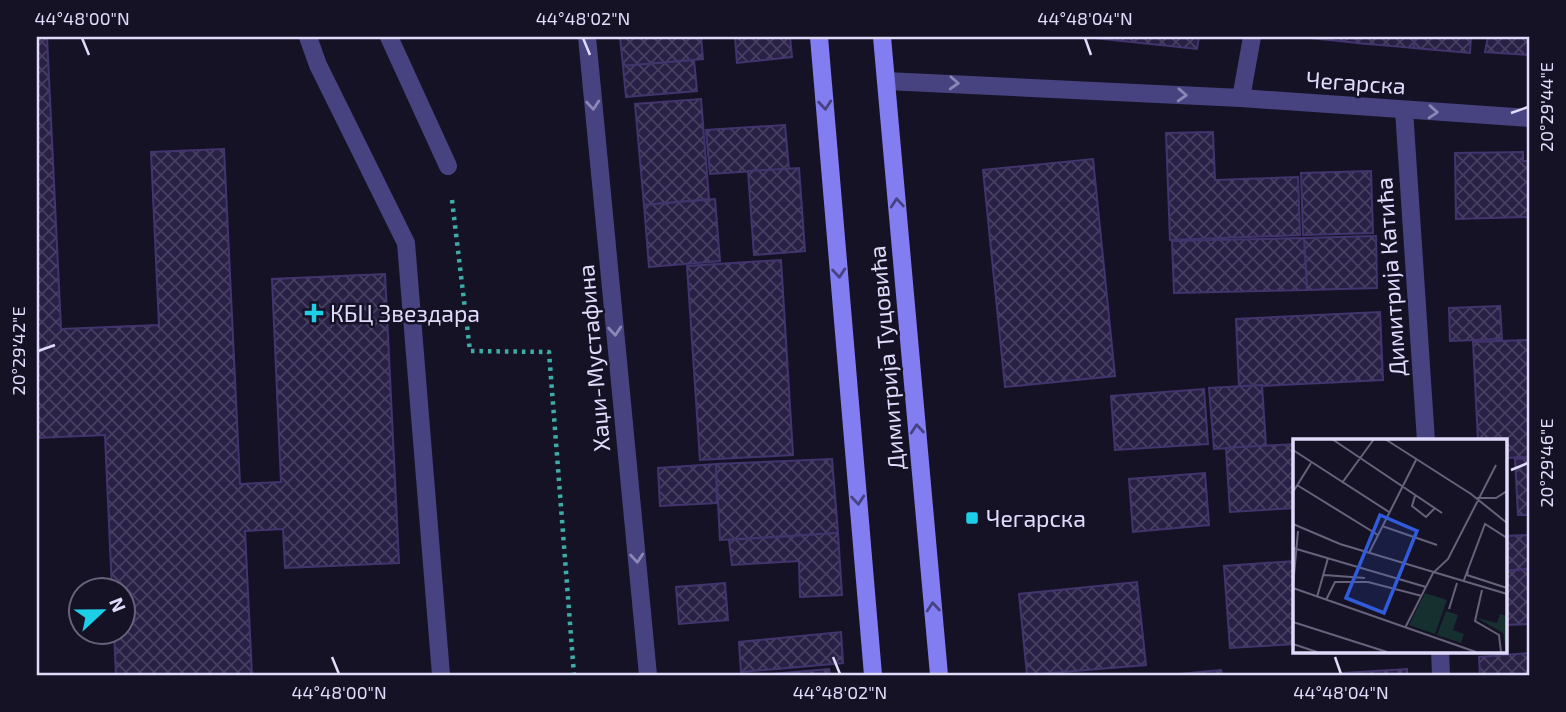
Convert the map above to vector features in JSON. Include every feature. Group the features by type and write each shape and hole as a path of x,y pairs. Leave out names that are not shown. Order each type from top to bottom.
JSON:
{"main road":[{"name":"Димитрија Туцовића","path":"819,37 873,675"},
{"name":"Димитрија Туцовића","path":"882,37 939,675"}],"street":[{"path":"308,37 318,65 405,243 441,675"},
{"path":"388,37 448,166"},
{"name":"Хаџи-Мустафина","path":"587,37 648,675"},
{"path":"1241,99 1252,37"},
{"name":"Чегарска","path":"886,81 1241,99 1529,118"},
{"name":"Димитрија Катића","path":"1404,110 1426,439"},
{"path":"1440,652 1441,675"}],"path":[{"path":"448,166 470,351 549,352 574,675"}],"building":[{"path":"37,37 47,37 61,329 159,325 151,152 224,149 240,484 281,482 272,279 385,274 399,563 285,568 283,529 245,531 252,675 116,675 115,646 136,646 136,576 111,576 105,435 37,438"},
{"path":"620,37 701,37 703,59 623,66"},
{"path":"735,37 790,37 792,57 737,63"},
{"path":"1084,37 1199,37 1197,49"},
{"path":"1300,37 1358,37 1357,43"},
{"path":"1358,37 1415,37 1414,48 1357,43"},
{"path":"1415,37 1471,37 1470,53 1414,48"},
{"path":"1488,37 1529,37 1529,55 1485,52"},
{"path":"694,60 697,91 626,97 623,66"},
{"path":"701,99 709,199 644,205 635,104"},
{"path":"785,125 789,169 710,174 706,130"},
{"path":"1213,132 1215,180 1298,177 1300,235 1170,240 1166,133"},
{"path":"1523,152 1523,161 1529,161 1529,217 1456,219 1455,153"},
{"path":"1093,159 1115,376 1005,387 983,170"},
{"path":"799,168 805,251 754,255 748,171"},
{"path":"1371,171 1373,233 1303,235 1301,173"},
{"path":"715,199 720,261 649,267 644,205"},
{"path":"1376,236 1377,288 1307,290 1304,238"},
{"path":"1304,238 1307,290 1174,293 1172,241"},
{"path":"781,260 793,455 700,460 687,266"},
{"path":"1500,306 1502,339 1450,341 1449,308"},
{"path":"1380,312 1383,380 1239,387 1236,319"},
{"path":"1529,340 1529,457 1506,458 1506,439 1478,439 1473,342"},
{"path":"1262,385 1266,446 1214,449 1209,388"},
{"path":"1204,389 1208,444 1115,450 1111,396"},
{"path":"1293,444 1293,508 1230,512 1226,448"},
{"path":"1529,458 1529,515 1518,515 1515,459"},
{"path":"832,459 838,533 720,540 716,464"},
{"path":"716,464 717,503 660,506 658,468"},
{"path":"1205,473 1209,525 1133,532 1129,479"},
{"path":"838,533 842,595 800,597 799,561 732,565 729,540"},
{"path":"1529,535 1529,569 1506,571 1506,536"},
{"path":"1293,561 1293,644 1230,648 1224,566"},
{"path":"1529,569 1529,624 1506,625 1506,571"},
{"path":"1137,582 1146,665 1027,675 1019,594"},
{"path":"725,583 728,620 679,624 676,587"},
{"path":"841,632 843,663 741,672 739,642"},
{"path":"1529,653 1529,675 1480,675 1479,657"},
{"path":"829,669 830,675 760,675"},
{"path":"1407,669 1407,675 1343,675 1343,673"},
{"path":"1221,670 1222,675 1168,675"}],"place":[{"name":"КБЦ Звездара","path":"314,313"},
{"name":"Чегарска","path":"972,518"}]}
